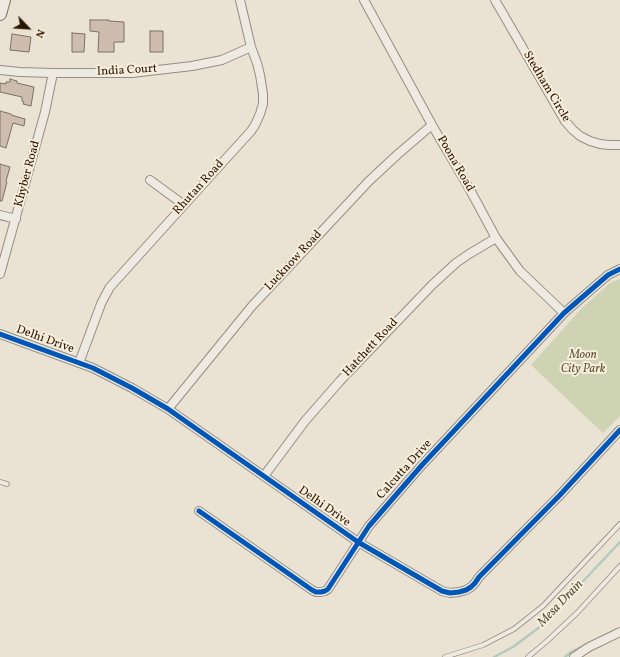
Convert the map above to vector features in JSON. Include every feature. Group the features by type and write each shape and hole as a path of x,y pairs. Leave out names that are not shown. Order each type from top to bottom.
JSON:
{"street":[{"path":"0,14 4,0"},
{"name":"Rhutan Road","path":"79,363 101,304 110,287 251,131 260,114 263,104 263,94 260,75 251,47 240,0"},
{"name":"Poona Road","path":"364,0 496,238 520,271 564,313"},
{"name":"Stedham Circle","path":"495,0 566,121 573,130 580,136 590,141 609,146 620,145"},
{"name":"India Court","path":"0,70 53,73 132,73 222,60 251,47"},
{"name":"Khyber Road","path":"0,274 45,112 53,73"},
{"name":"Lucknow Road","path":"168,409 252,306 289,266 369,181 432,125"},
{"path":"150,180 184,205"},
{"path":"0,215 16,219"},
{"name":"Hatchett Road","path":"264,476 306,421 340,381 401,316 456,263 496,238"},
{"name":"Calcutta Drive","path":"199,511 316,592 325,591 328,589 369,526 422,466 564,313 608,275 620,269"},
{"name":"Delhi Drive","path":"0,334 93,368 132,388 168,409 358,542 442,591 450,593 466,590 475,582 560,496 620,430"},
{"path":"574,657 589,647 620,632"}],"lane":[{"path":"0,482 7,484"},
{"path":"445,657 482,645 514,630 543,606 620,524"},
{"path":"528,657 576,613 620,566"}],"green space":[{"name":"Moon City Park","path":"620,279 620,416 603,433 531,365 582,308 610,283"}],"building":[{"path":"90,20 124,22 124,42 114,42 114,52 98,52 99,32 90,31"},
{"path":"150,31 163,31 163,52 150,52"},
{"path":"72,33 85,34 84,52 72,52"},
{"path":"12,34 31,37 29,52 10,50"},
{"path":"10,79 17,81 17,83 34,87 31,106 23,104 24,102 22,101 22,97 0,92 0,83 6,84 6,82 10,82"},
{"path":"0,111 25,119 24,126 13,123 6,148 0,146"},
{"path":"0,164 10,167 2,201 0,201"}],"waterway":[{"name":"Mesa Drain","path":"494,657 513,647 541,626 620,542"},
{"path":"565,657 571,652 587,644"}],"cycle path":[{"path":"199,511 312,590 316,592 325,591 328,589 369,526 422,465 564,313 608,275 620,269"},
{"path":"0,334 93,368 132,388 168,409 358,542 442,591 450,593 459,592 471,587 620,430"}]}
